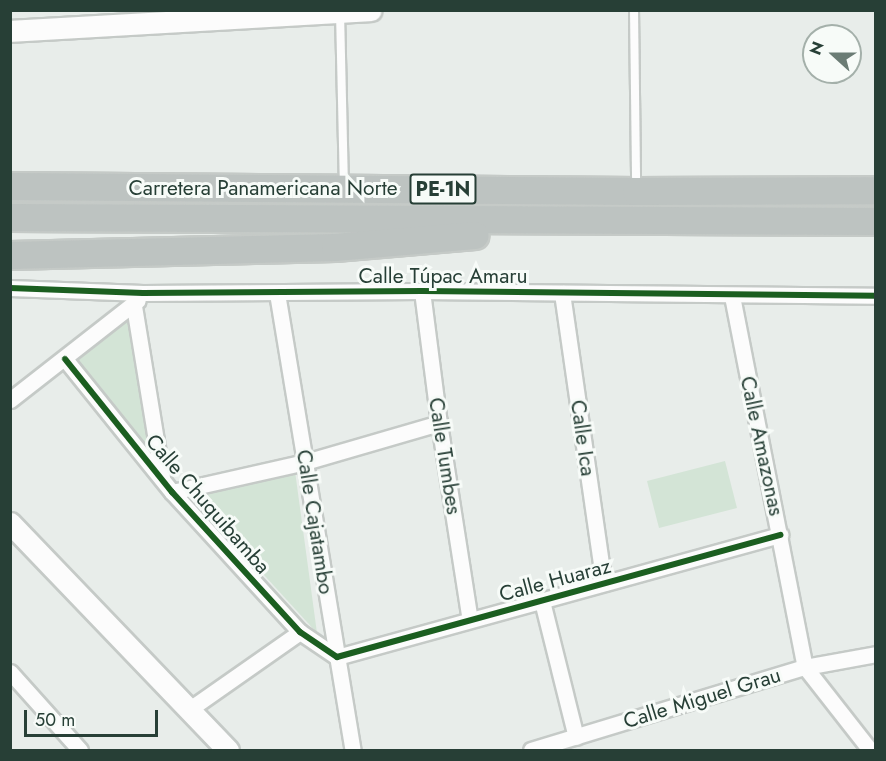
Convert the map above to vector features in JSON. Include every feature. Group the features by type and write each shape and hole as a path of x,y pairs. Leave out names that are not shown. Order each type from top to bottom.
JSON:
{"highway":[{"name":"Carretera Panamericana Norte","path":"10,186 636,191 876,190"},
{"name":"Carretera Panamericana Norte","path":"10,217 876,221"},
{"path":"10,255 335,247 643,220"}],"street":[{"path":"10,18 136,10"},
{"path":"10,31 370,10"},
{"name":"Calle Túpac Amaru","path":"10,288 143,293 422,291 876,296"},
{"name":"Calle Tumbes","path":"422,291 439,423 470,620"},
{"path":"10,400 134,306 143,293"},
{"name":"Calle Cajatambo","path":"277,293 353,750"},
{"name":"Calle Ica","path":"562,293 604,583"},
{"name":"Calle Amazonas","path":"732,296 806,667"},
{"path":"134,306 162,480"},
{"name":"Calle Chuquibamba","path":"64,359 172,492 300,632 337,657"},
{"path":"172,492 305,462 439,423"},
{"path":"10,523 187,711 228,750"},
{"name":"Calle Huaraz","path":"337,657 781,535"},
{"path":"542,601 576,737"},
{"path":"187,711 300,632"},
{"name":"Calle Miguel Grau","path":"531,750 806,667 876,654"},
{"path":"806,667 870,750"},
{"path":"10,672 80,750"}],"lane":[{"path":"634,10 636,191"},
{"path":"340,11 344,188"}],"green space":[{"path":"125,322 132,325 153,448 148,447 75,363"},
{"path":"725,461 737,508 659,528 647,481"},
{"path":"295,471 317,633 191,495"}],"cycle path":[{"path":"10,288 143,293 422,291 876,296"},
{"path":"65,359 172,492 300,632 337,657 781,535"}]}
